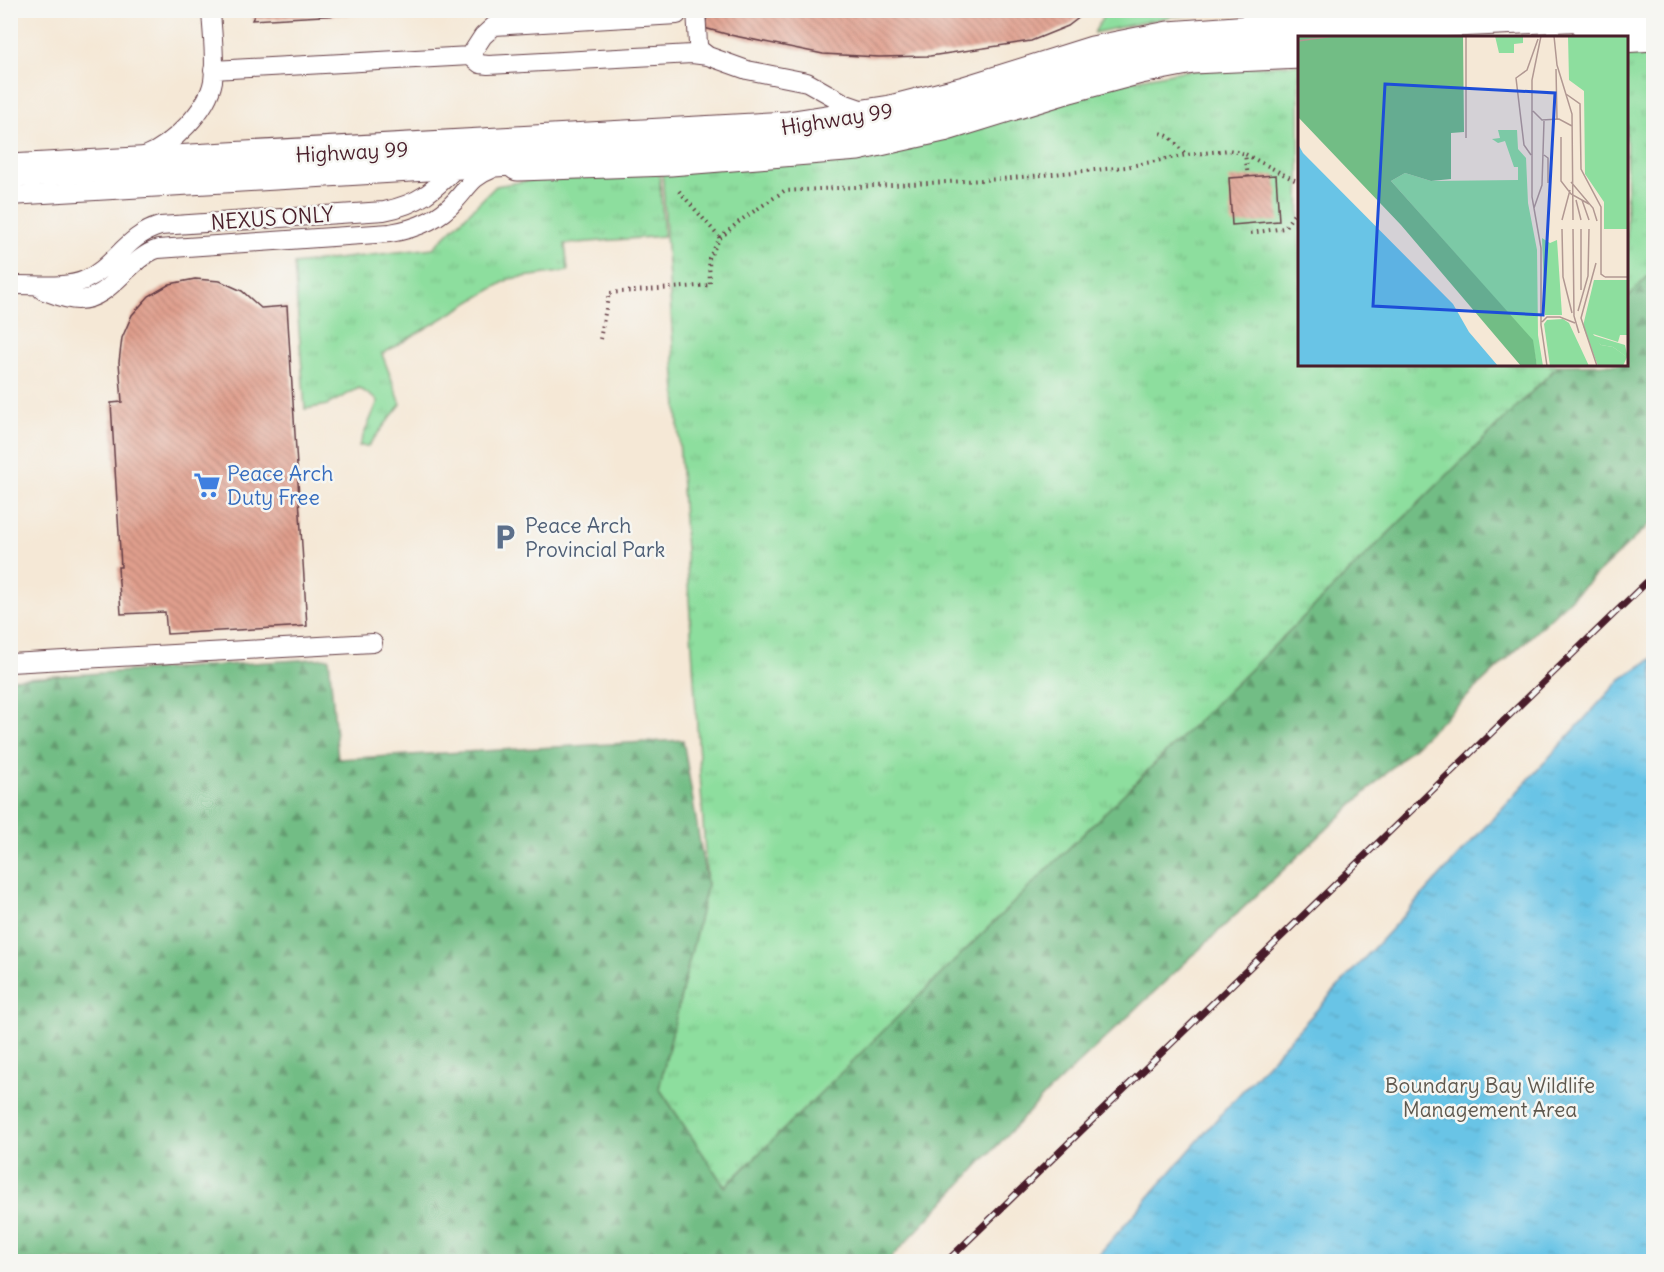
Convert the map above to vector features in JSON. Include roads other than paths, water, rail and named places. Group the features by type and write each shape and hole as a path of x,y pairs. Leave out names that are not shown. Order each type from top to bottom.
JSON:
{"highway":[{"name":"Highway 99","path":"10,171 788,128 891,111 964,93 1093,53 1178,37 1344,25 1653,11"},
{"path":"1621,36 1653,34"},
{"path":"478,146 512,167 669,159 858,144 943,125 1069,86 1140,67 1192,57 1298,52"}],"lane":[{"path":"121,165 148,155 176,136 208,96 213,70 210,10"},
{"path":"696,10 699,49 708,56"},
{"path":"470,56 483,36 494,26 677,15"},
{"path":"213,70 470,56 480,64 488,65 692,54 708,56 747,70 807,82 855,108 876,112 891,111"},
{"path":"10,285 83,281 95,274 139,234 160,226 384,211 404,207 428,194 478,146"},
{"name":"NEXUS ONLY","path":"10,196 512,167"},
{"name":"NEXUS ONLY","path":"42,290 64,298 88,299 105,289 142,256 158,249 409,229 429,221 449,208 472,180 480,174 512,167"},
{"path":"10,663 373,643"}],"water":[{"name":"Boundary Bay Wildlife Management Area","path":"1653,658 1653,1261 1093,1261 1222,1113 1621,679"}],"railway":[{"path":"946,1262 1654,575"}],"place":[{"name":"Peace Arch Duty Free","path":"207,485"},
{"name":"Peace Arch Provincial Park","path":"505,537"}]}
